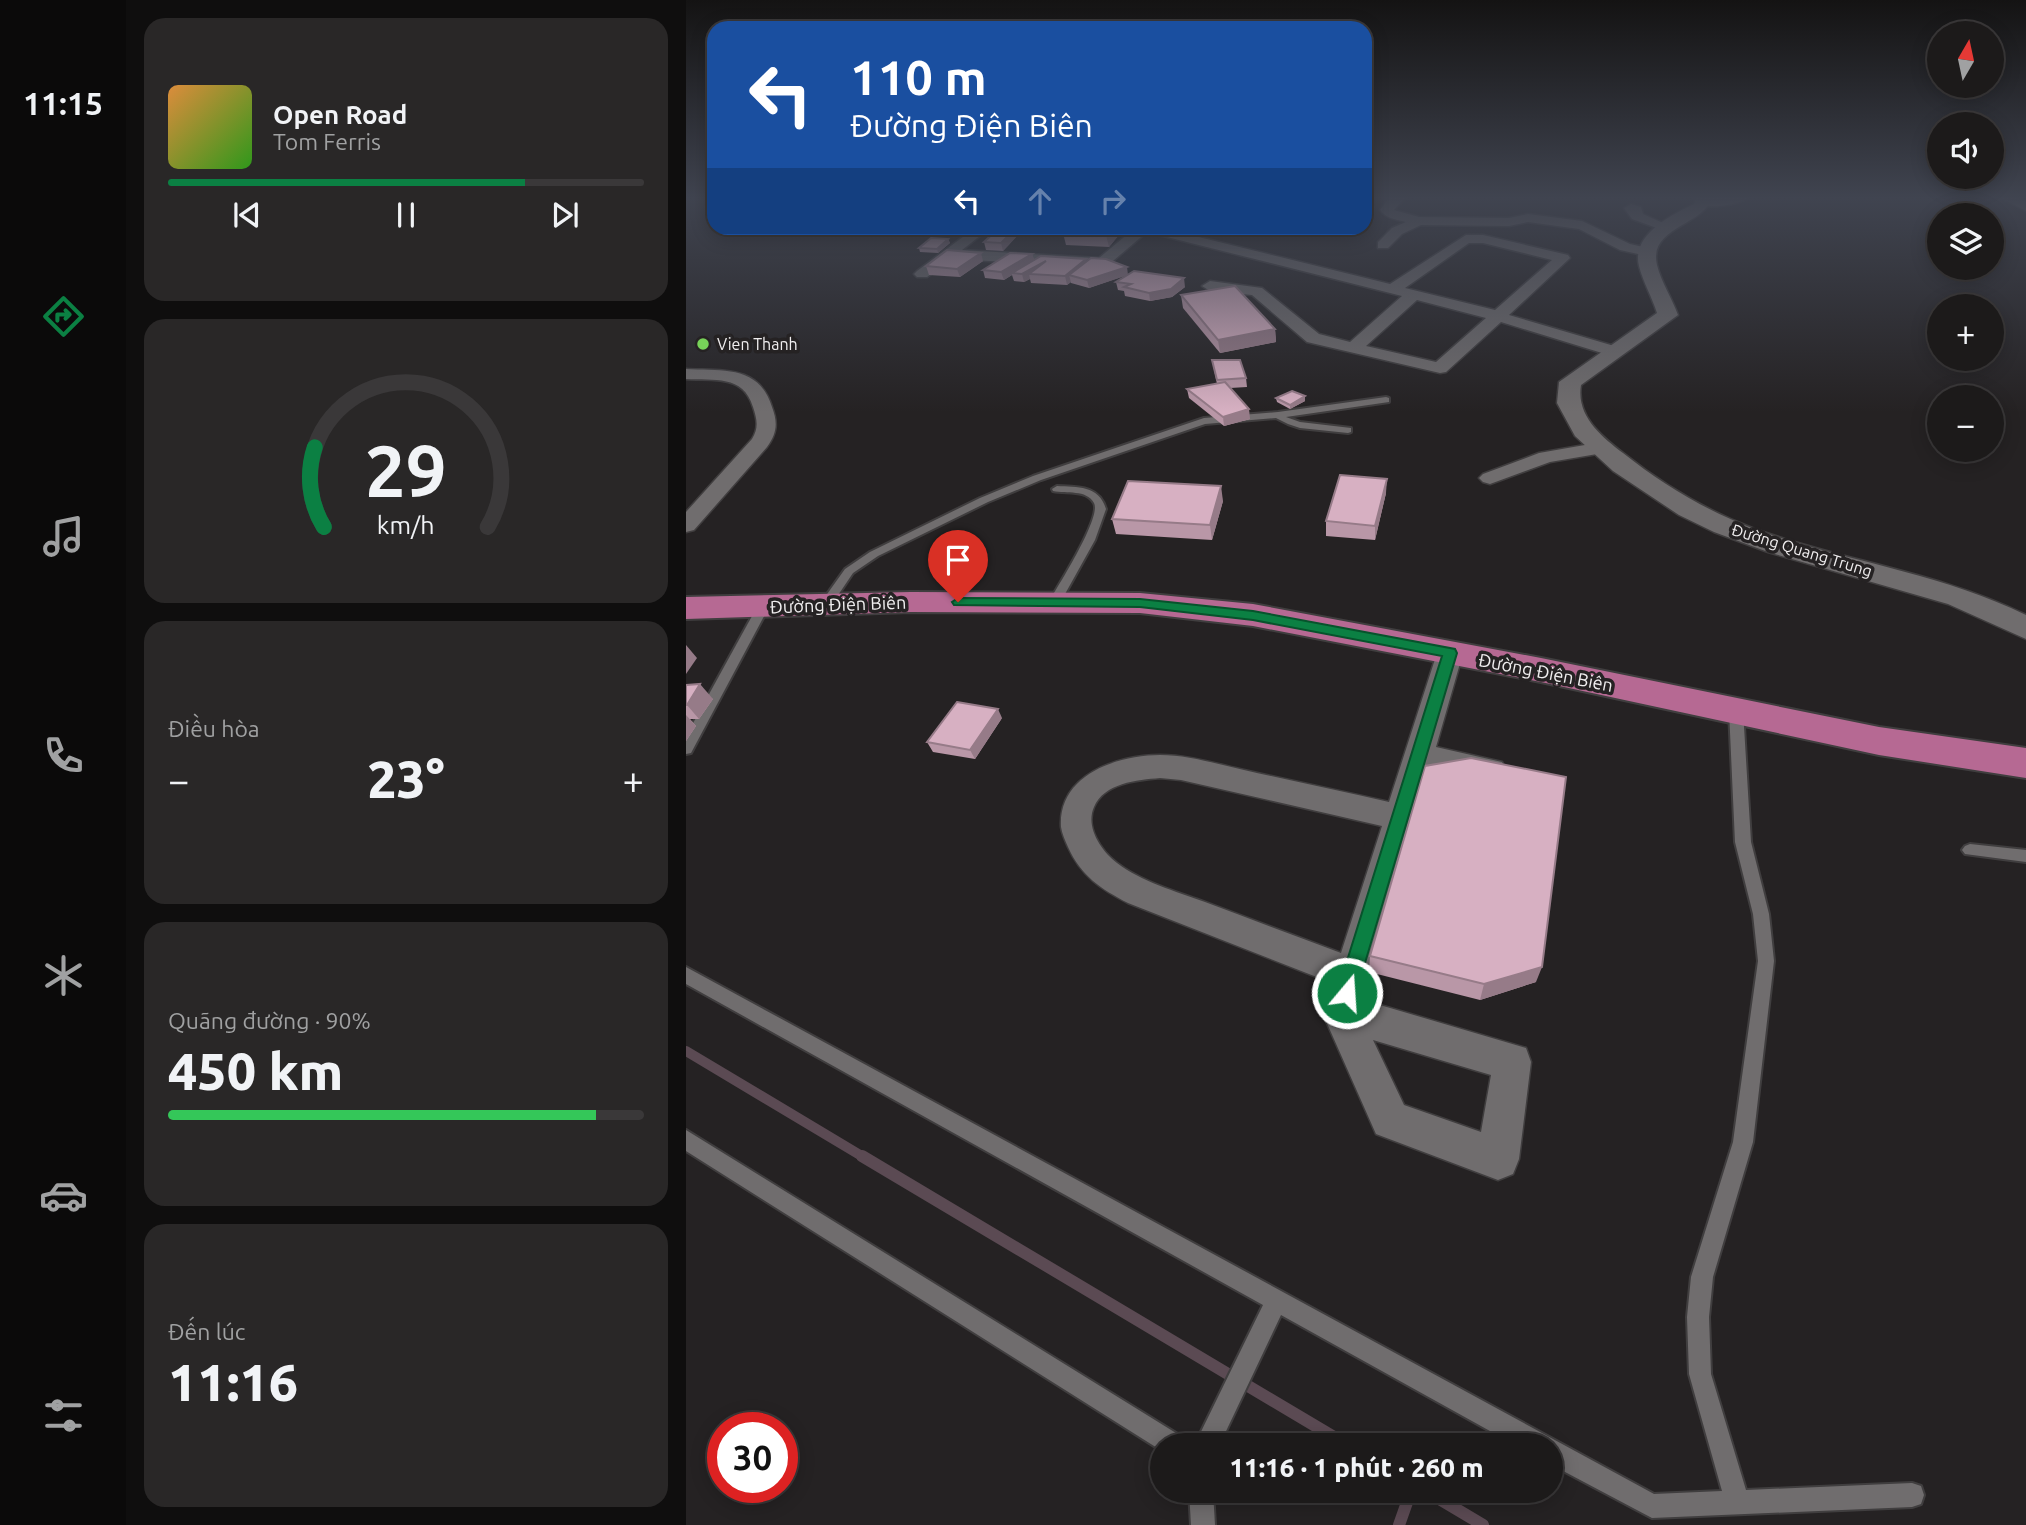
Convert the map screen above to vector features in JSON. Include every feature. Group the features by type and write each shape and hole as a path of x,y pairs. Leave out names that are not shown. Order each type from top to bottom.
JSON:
{"main road":[{"name":"Đường Điện Biên","path":"686,608 827,604 1140,603 1253,615 1736,710 1879,741 2026,763"}],"street":[{"path":"922,274 928,269"},
{"path":"1210,286 1267,285 1295,269"},
{"path":"1308,269 1498,316 1615,352"},
{"path":"1392,290 1422,269"},
{"path":"1267,285 1313,338 1440,368 1548,269"},
{"name":"Đường Quang Trung","path":"1650,269 1668,315 1570,382 1567,394 1573,417 1602,448 1674,503 1742,533 1911,583 2011,619 2026,628"},
{"path":"1352,349 1413,295"},
{"path":"686,374 732,378 751,384 757,391 768,421 766,433 760,443 686,525"},
{"path":"1490,478 1546,457 1602,448"},
{"path":"1341,1012 1512,1062 1498,1159 1390,1120 1341,1012 1450,653"},
{"path":"1419,755 1512,774"},
{"path":"1353,974 1140,893 1111,877 1088,855 1076,823 1078,808 1085,795 1103,777 1140,766 1154,765 1181,768 1401,817"}],"lane":[{"path":"827,604 849,571 860,562 1008,489 1187,425 1386,400"},
{"path":"1278,415 1281,419 1293,423 1348,429"},
{"path":"1054,603 1090,540 1101,509 1099,502 1087,492 1056,489"},
{"path":"686,748 764,607"},
{"path":"1736,710 1743,842 1762,914 1766,961 1742,1142 1702,1278 1698,1317 1700,1374 1738,1503"},
{"path":"1970,849 2026,856"},
{"path":"686,975 1271,1310 1515,1433"},
{"path":"686,1140 1155,1433"},
{"path":"1211,1433 1271,1310"},
{"path":"1563,1458 1651,1506 1912,1495"},
{"path":"1202,1503 1203,1525"}],"building":[{"path":"984,269 1006,269 1001,272"},
{"path":"1019,269 1031,269 1022,274 1012,273"},
{"path":"1035,269 1073,269 1065,276 1029,274"},
{"path":"1077,269 1120,269 1087,280 1069,275"},
{"path":"1134,271 1184,278 1171,289 1149,293 1124,287 1131,284 1116,282"},
{"path":"1235,286 1275,329 1218,340 1181,295"},
{"path":"1212,360 1240,360 1246,378 1217,380"},
{"path":"1225,382 1249,409 1223,417 1187,389"},
{"path":"1292,391 1305,396 1290,405 1276,398"},
{"path":"1340,475 1387,479 1375,526 1326,521"},
{"path":"1128,481 1221,486 1210,525 1112,519"},
{"path":"700,684 687,705 686,705 686,685"},
{"path":"957,702 998,709 970,750 927,742"},
{"path":"1471,758 1566,777 1542,967 1484,984 1370,956 1425,766"}],"waterway":[{"path":"686,1051 865,1158"},
{"path":"862,1156 1327,1433"},
{"path":"1399,1525 1407,1503"},
{"path":"1446,1503 1483,1525"}],"place":[{"name":"Vien Thanh","path":"703,344"}],"route":[{"path":"958,602 1140,603 1253,615 1450,653 1347,993"}]}
